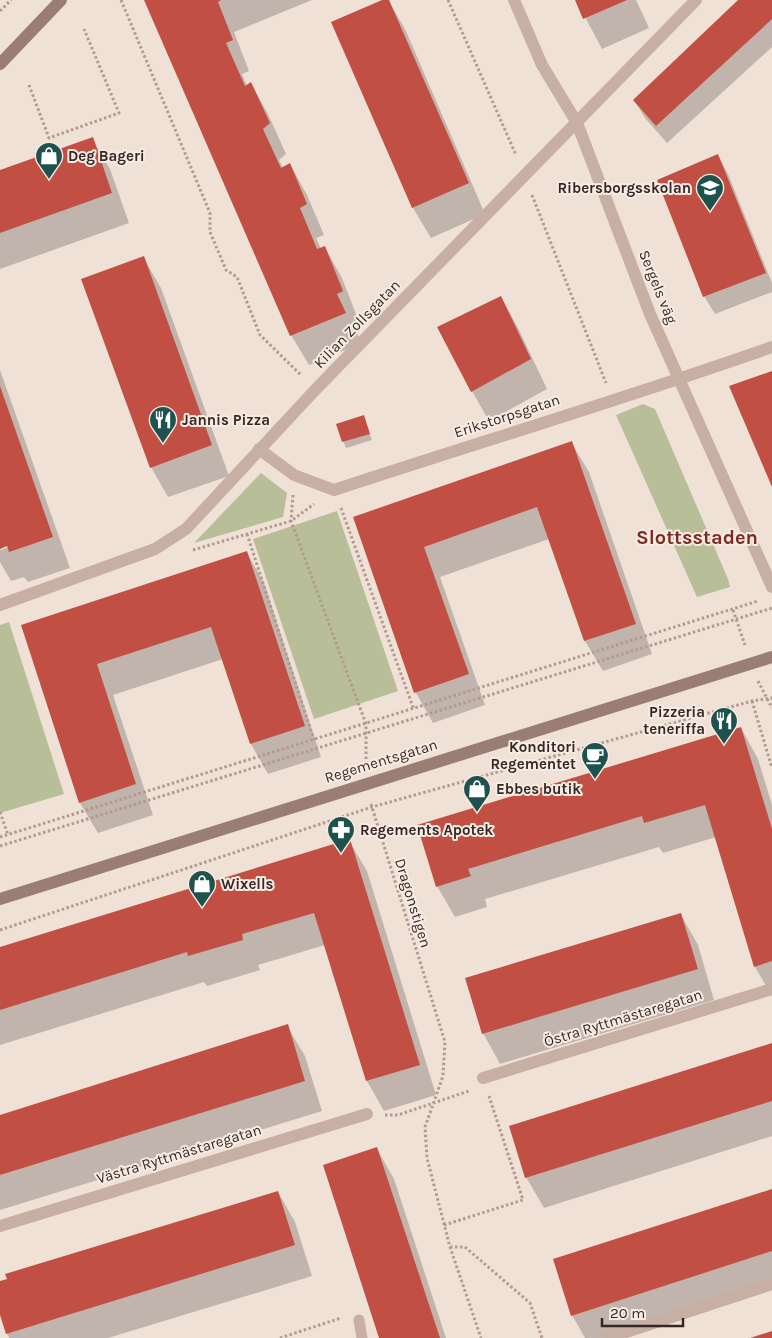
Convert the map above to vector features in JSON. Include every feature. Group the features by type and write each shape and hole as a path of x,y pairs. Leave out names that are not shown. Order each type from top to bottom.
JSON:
{"street":[{"path":"1,60 61,0"},
{"name":"Sergels väg","path":"514,0 542,65 577,123 650,314 772,588"},
{"name":"Kilian Zollsgatan","path":"0,605 155,549 186,529 316,389 694,1"},
{"name":"Erikstorpsgatan","path":"334,490 613,399 679,380 772,347"},
{"path":"259,449 294,475 334,490"},
{"name":"Regementsgatan","path":"0,899 772,657"},
{"name":"Östra Ryttmästaregatan","path":"483,1078 772,989"},
{"name":"Västra Ryttmästaregatan","path":"0,1226 367,1114"},
{"path":"608,1338 772,1284"}],"lane":[{"path":"359,1320 362,1338"}],"path":[{"path":"0,11 11,0"},
{"path":"121,0 210,213 210,232 226,270 238,276 260,335 316,389"},
{"path":"29,85 50,138 119,113 84,29"},
{"name":"Dragonstigen","path":"294,475 291,521 366,724 366,783 445,1042 443,1076 425,1127 427,1158 450,1247 481,1338"},
{"path":"190,551 291,521 334,490 414,710"},
{"path":"246,534 314,740"},
{"path":"0,837 414,710 764,599"},
{"path":"0,846 772,608"},
{"path":"0,930 372,807 752,700 772,698"},
{"path":"752,700 772,768"},
{"path":"0,812 8,835"},
{"path":"367,1114 398,1116 467,1094 483,1078 523,1200 444,1225"},
{"path":"450,1247 465,1247 530,1303 542,1338"},
{"path":"280,1338 348,1315"}],"green space":[{"path":"643,404 655,409 730,587 697,597 616,415"},
{"path":"261,473 287,493 283,517 194,543"},
{"path":"337,511 398,691 314,719 253,539"},
{"path":"9,622 64,794 0,813 0,625"}],"building":[{"path":"144,0 221,0 218,2 233,40 226,43 245,86 251,82 270,123 263,129 281,168 290,163 307,204 300,208 317,249 325,246 343,291 337,294 346,313 290,336"},
{"path":"382,0 389,0 469,183 412,208 331,22"},
{"path":"575,0 627,0 583,19"},
{"path":"738,0 772,0 772,19 656,126 633,100"},
{"path":"93,137 112,193 0,233 0,170"},
{"path":"718,154 766,273 703,297 657,180"},
{"path":"144,256 212,445 150,468 81,279"},
{"path":"501,296 531,359 471,392 437,327"},
{"path":"772,371 772,487 729,386"},
{"path":"0,386 53,537 9,552 7,546 0,549"},
{"path":"364,415 370,434 342,442 336,424"},
{"path":"572,441 636,624 584,641 537,507 424,547 469,674 414,693 353,517"},
{"path":"247,551 305,726 250,744 211,627 97,664 136,784 79,803 21,625"},
{"path":"741,727 772,829 772,961 754,967 705,805 644,823 642,816 468,869 471,876 436,887 417,825"},
{"path":"350,839 420,1065 366,1081 314,913 242,934 243,940 188,956 187,952 0,1010 0,947"},
{"path":"681,913 698,969 482,1034 465,978"},
{"path":"288,1024 305,1081 0,1175 0,1115"},
{"path":"772,1043 772,1101 525,1178 509,1126"},
{"path":"377,1147 440,1338 379,1338 323,1165"},
{"path":"772,1189 772,1251 571,1316 553,1259"},
{"path":"278,1191 295,1245 6,1334 0,1315 0,1281 7,1279 5,1274"},
{"path":"772,1331 772,1338 750,1338"}],"place":[{"name":"Deg Bageri","path":"49,180"},
{"name":"Ribersborgsskolan","path":"710,212"},
{"name":"Jannis Pizza","path":"163,444"},
{"name":"Pizzeria teneriffa","path":"724,745"},
{"name":"Konditori Regementet","path":"595,780"},
{"name":"Ebbes butik","path":"477,813"},
{"name":"Regements Apotek","path":"341,854"},
{"name":"Wixells","path":"202,908"}],"district":[{"name":"Slottsstaden","path":"697,537"}]}
